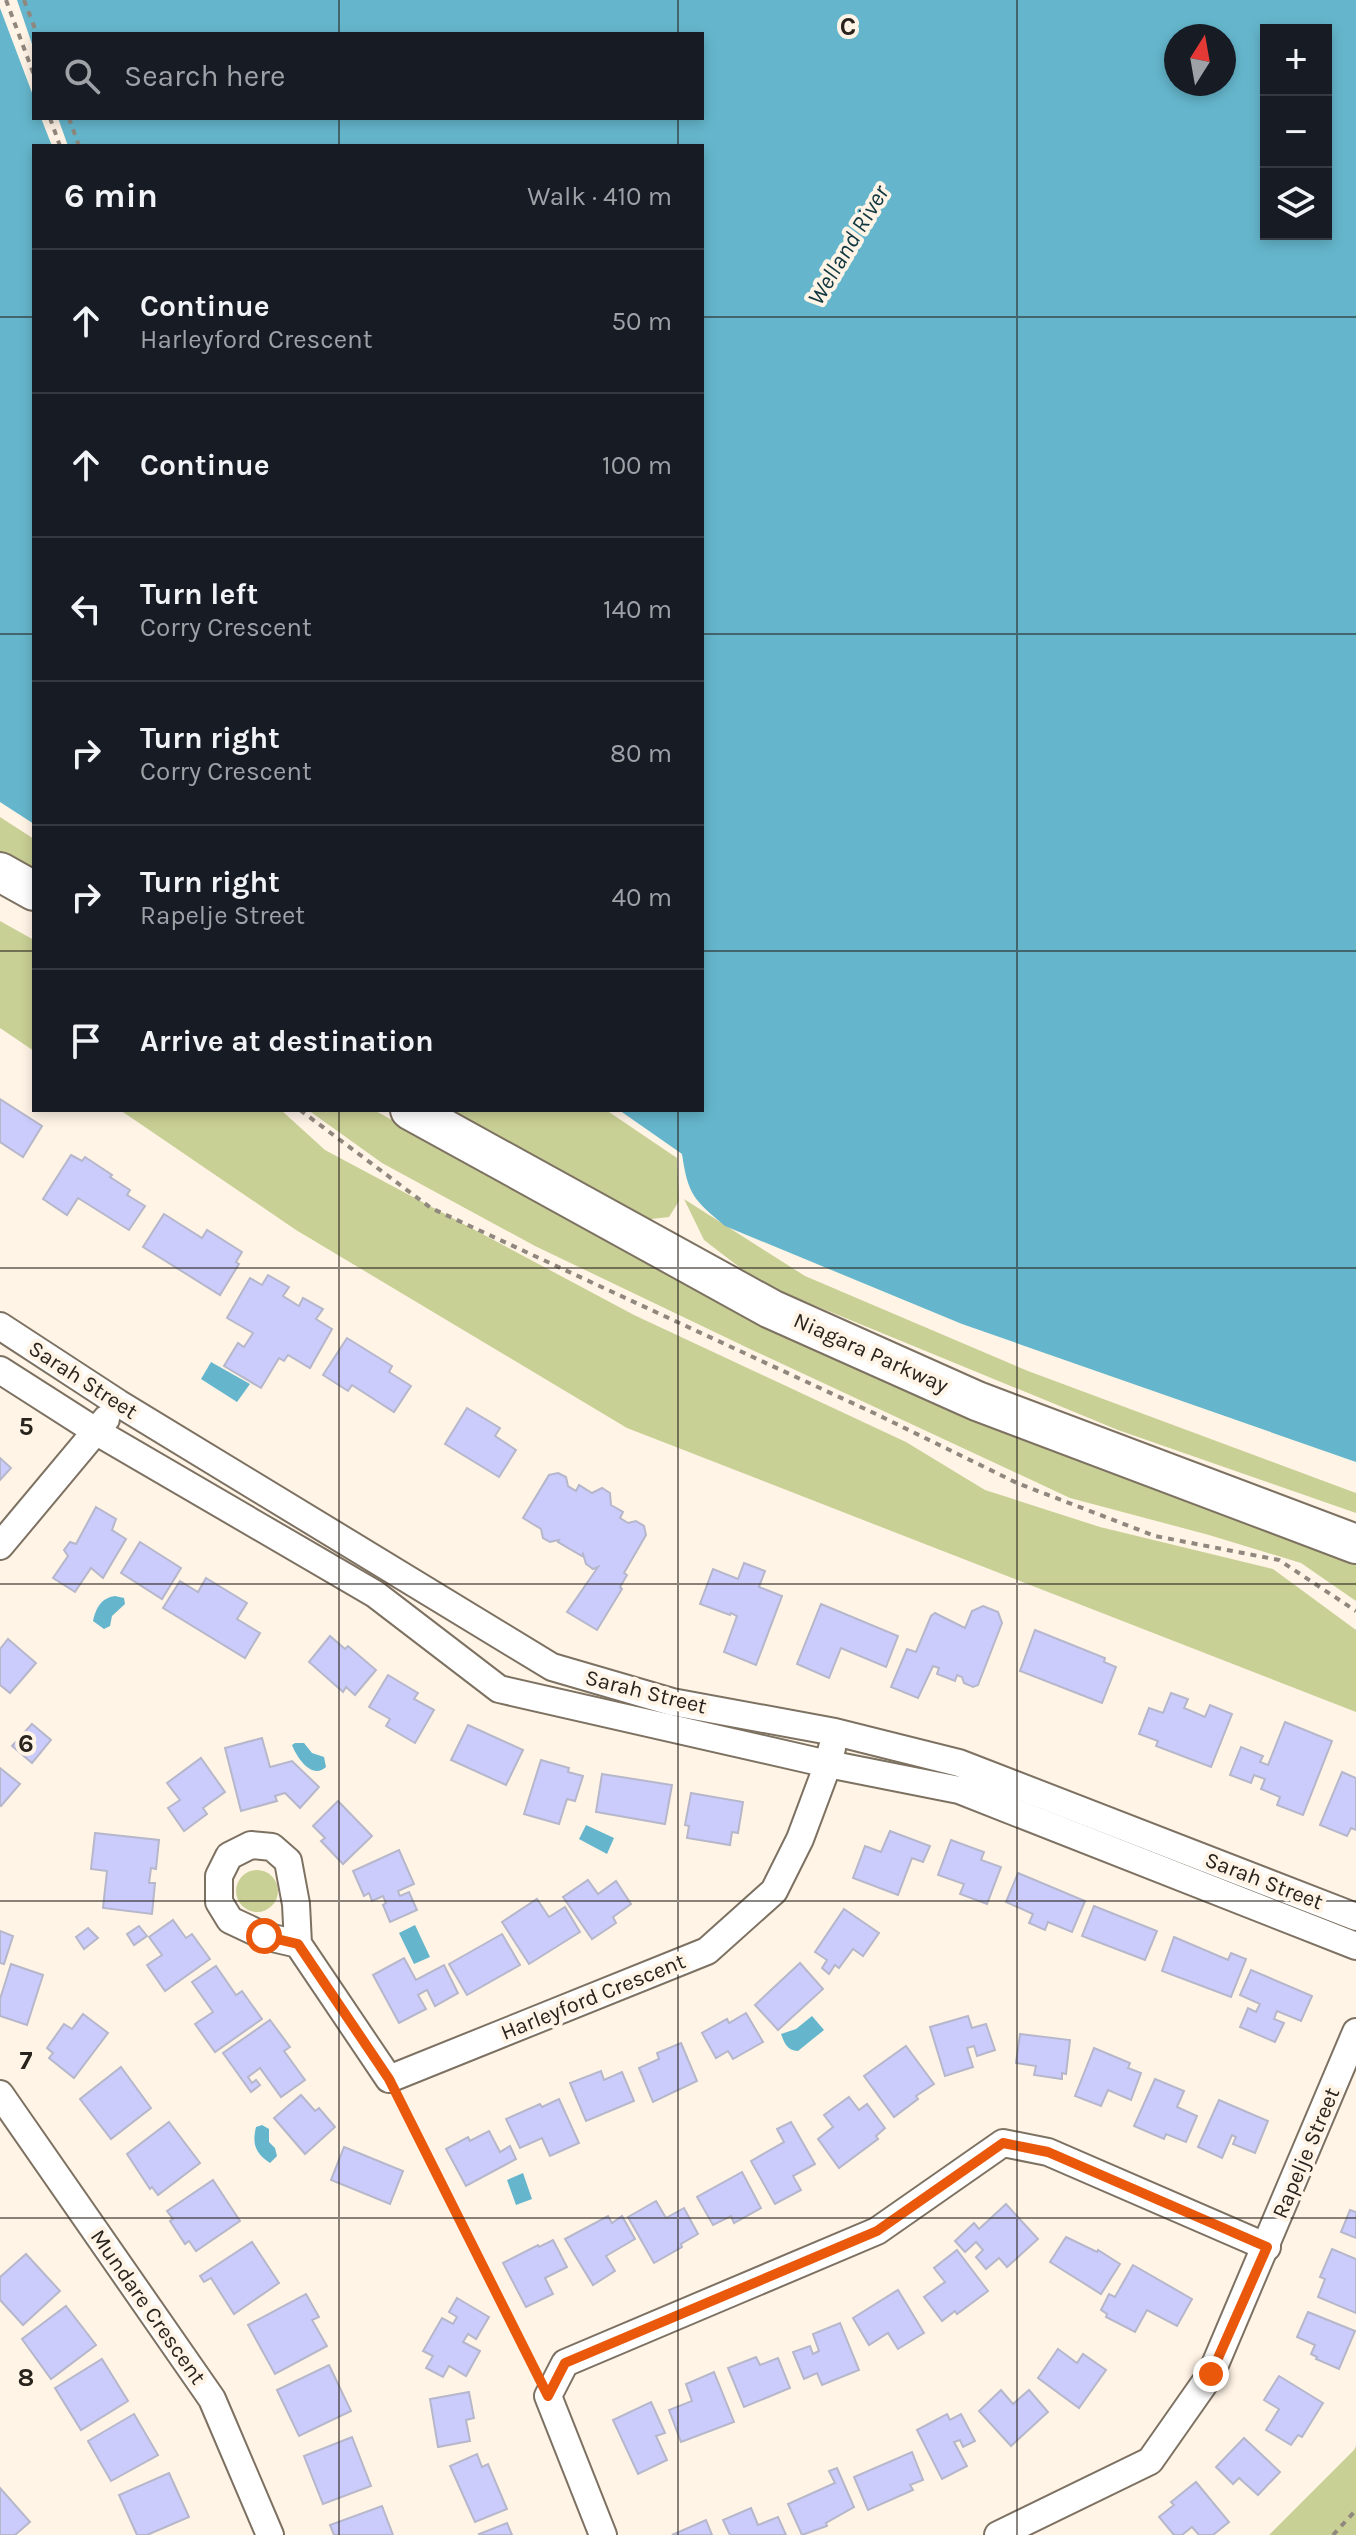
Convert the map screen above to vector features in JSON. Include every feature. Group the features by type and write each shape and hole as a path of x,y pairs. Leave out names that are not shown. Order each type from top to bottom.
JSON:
{"main road":[{"path":"0,872 32,890"},
{"name":"Niagara Parkway","path":"414,1112 771,1309 977,1401 1356,1544"}],"street":[{"name":"Sarah Street","path":"0,1326 118,1403 552,1667 672,1702 835,1732 959,1763 1356,1917"},
{"name":"Sarah Street","path":"0,1370 97,1432 375,1594 499,1689 828,1764 959,1790 1356,1946"},
{"path":"0,1546 118,1403"},
{"name":"Harleyford Crescent","path":"389,2079 707,1951 774,1891 800,1839 828,1764 835,1732"},
{"path":"298,1944 389,2079"},
{"name":"Rapelje Street","path":"998,2535 1150,2461 1211,2374 1356,2032"},
{"name":"Mundare Crescent","path":"0,2094 212,2399 270,2535"},
{"path":"603,2535 548,2396 565,2363 877,2231 1003,2143 1048,2152 1267,2247"}],"path":[{"path":"6,0 32,70"},
{"path":"24,0 36,32"},
{"path":"51,120 59,144"},
{"path":"70,120 78,144"},
{"path":"303,1112 431,1208 876,1414 1017,1483 1155,1536 1279,1560 1356,1611"},
{"path":"389,2079 548,2396"},
{"path":"1333,2535 1356,2510"}],"green space":[{"path":"0,817 32,838 32,869 0,851"},
{"path":"0,921 32,939 32,1050 0,1028"},
{"path":"123,1112 283,1112 325,1150 634,1315 906,1442 985,1490 1100,1527 1273,1569 1356,1630 1356,1712 627,1428 296,1230"},
{"path":"311,1112 378,1112 666,1272 838,1360 1087,1458 1356,1552 1356,1601 1301,1563 1070,1498 535,1246 382,1163"},
{"path":"449,1112 609,1112 677,1158 679,1201 669,1217 643,1220"},
{"path":"684,1199 805,1276 1028,1371 1356,1493 1356,1513 1118,1430 760,1283 704,1240"},
{"path":"257,1870 272,1876 278,1891 272,1906 257,1912 242,1906 236,1891 242,1876"},
{"path":"1356,2446 1356,2535 1269,2535 1354,2450"}],"water":[{"name":"Welland River","path":"17,0 1356,0 1356,1462 962,1324 725,1226 694,1196 682,1154 622,1112 704,1112 704,144 67,144 59,120 704,120 704,32 32,32 32,44"},
{"path":"0,8 32,93 32,120 42,120 51,144 32,144 32,823 0,802"},
{"path":"211,1362 250,1384 237,1402 201,1379"},
{"path":"115,1596 124,1598 125,1604 112,1616 110,1626 104,1629 93,1621 94,1616 103,1601"},
{"path":"304,1743 312,1753 324,1757 326,1767 315,1771 306,1766 294,1750 292,1745"},
{"path":"586,1825 614,1838 607,1854 579,1839"},
{"path":"415,1925 430,1957 414,1964 399,1933"},
{"path":"812,2016 824,2030 798,2051 786,2046 781,2034 796,2029"},
{"path":"262,2125 269,2129 269,2142 277,2156 270,2163 258,2152 255,2143 256,2127"},
{"path":"523,2173 532,2199 516,2205 507,2180"}],"building":[{"path":"0,1099 42,1126 23,1157 0,1142"},
{"path":"71,1155 82,1161 85,1157 112,1175 110,1177 130,1190 127,1195 145,1206 129,1230 78,1198 67,1215 43,1199"},
{"path":"164,1214 202,1238 207,1230 242,1252 236,1262 239,1264 220,1295 143,1247"},
{"path":"268,1275 289,1287 283,1296 299,1306 303,1298 323,1309 316,1319 332,1329 310,1368 288,1355 284,1361 279,1358 261,1388 224,1366 238,1343 244,1347 253,1333 227,1318 250,1278 262,1285"},
{"path":"347,1338 392,1366 389,1372 411,1386 394,1412 352,1385 348,1391 323,1375"},
{"path":"467,1408 500,1428 495,1436 516,1450 499,1477 445,1444"},
{"path":"0,1458 11,1468 0,1480"},
{"path":"558,1473 566,1477 568,1486 576,1491 579,1485 592,1493 602,1488 610,1493 611,1505 623,1512 620,1518 644,1526 646,1535 624,1573 627,1575 620,1587 622,1589 597,1630 567,1612 598,1567 593,1569 586,1564 583,1554 559,1540 550,1542 543,1538 541,1529 523,1518 549,1475"},
{"path":"96,1507 116,1519 112,1530 126,1539 103,1578 91,1568 75,1592 53,1578 68,1556 64,1550 70,1542 76,1544"},
{"path":"140,1542 181,1568 162,1599 121,1573"},
{"path":"744,1563 765,1571 759,1587 782,1596 756,1665 724,1652 737,1616 700,1604 713,1569 738,1579"},
{"path":"206,1578 247,1603 237,1619 260,1633 245,1658 163,1608 180,1581 198,1592"},
{"path":"821,1604 898,1636 886,1667 841,1648 829,1678 797,1664"},
{"path":"983,1606 998,1612 1002,1623 978,1685 973,1687 964,1683 962,1677 957,1675 955,1681 937,1674 939,1668 933,1666 918,1698 891,1687 907,1649 916,1652 931,1616 935,1613 965,1628 972,1611"},
{"path":"1035,1630 1105,1658 1104,1662 1116,1667 1102,1703 1020,1671"},
{"path":"330,1636 345,1649 348,1646 376,1670 355,1695 346,1687 343,1692 309,1662"},
{"path":"8,1639 36,1663 10,1693 0,1685 0,1649"},
{"path":"388,1675 418,1693 414,1699 434,1710 415,1743 386,1726 390,1719 369,1707"},
{"path":"1171,1693 1188,1699 1184,1708 1205,1717 1210,1705 1232,1714 1211,1767 1156,1746 1158,1741 1139,1734 1149,1708 1163,1713"},
{"path":"1285,1722 1332,1741 1303,1815 1277,1805 1280,1797 1261,1789 1265,1779 1254,1775 1251,1783 1230,1775 1241,1747 1263,1756 1260,1762 1268,1765"},
{"path":"32,1724 51,1740 32,1763 12,1746"},
{"path":"468,1725 523,1750 506,1785 451,1760"},
{"path":"262,1738 270,1767 292,1761 319,1787 300,1808 285,1793 275,1796 277,1801 241,1811 225,1748"},
{"path":"201,1758 225,1792 203,1808 207,1814 184,1831 168,1808 180,1800 167,1783"},
{"path":"541,1760 569,1768 568,1772 583,1776 575,1801 567,1799 559,1824 524,1814"},
{"path":"0,1768 20,1784 1,1806 0,1805"},
{"path":"1342,1772 1356,1778 1356,1830 1351,1828 1347,1836 1320,1825"},
{"path":"602,1774 672,1785 665,1824 596,1812"},
{"path":"691,1793 743,1802 738,1833 732,1832 730,1845 687,1838 689,1826 685,1825"},
{"path":"338,1801 372,1836 343,1864 321,1841 325,1838 313,1826"},
{"path":"890,1831 930,1846 923,1862 912,1858 898,1895 853,1878 865,1846 881,1852"},
{"path":"95,1833 159,1840 156,1869 151,1868 149,1883 155,1883 152,1914 103,1908 107,1871 91,1869"},
{"path":"951,1840 984,1852 981,1860 1001,1867 987,1904 960,1894 964,1884 938,1875"},
{"path":"399,1850 414,1884 398,1891 400,1896 409,1892 417,1910 390,1922 383,1896 372,1901 369,1893 364,1896 353,1871"},
{"path":"1018,1873 1085,1901 1072,1932 1048,1922 1045,1930 1029,1923 1033,1914 1006,1902"},
{"path":"588,1880 598,1894 616,1881 631,1904 613,1917 616,1923 592,1939 563,1897"},
{"path":"537,1899 549,1917 565,1907 580,1932 529,1964 502,1922"},
{"path":"1094,1906 1157,1931 1145,1960 1082,1936"},
{"path":"844,1909 879,1933 863,1956 853,1949 839,1968 835,1965 829,1974 822,1968 827,1960 815,1952"},
{"path":"173,1920 186,1938 192,1934 210,1959 165,1991 147,1965 162,1955 149,1937"},
{"path":"139,1926 147,1936 134,1945 127,1934"},
{"path":"88,1928 98,1938 84,1949 76,1937"},
{"path":"0,1931 13,1936 4,1964 0,1963"},
{"path":"502,1934 520,1965 467,1995 449,1964"},
{"path":"1174,1937 1228,1960 1231,1953 1246,1959 1231,1997 1162,1971"},
{"path":"404,1958 416,1980 444,1965 458,1993 435,2006 427,1990 418,1995 426,2009 399,2023 373,1975"},
{"path":"800,1963 823,1989 778,2030 755,2005"},
{"path":"11,1964 43,1975 27,2025 0,2016 0,1999"},
{"path":"216,1966 236,1995 242,1991 262,2019 215,2052 195,2024 213,2012 192,1982"},
{"path":"1251,1970 1312,1996 1301,2021 1277,2011 1274,2019 1284,2023 1275,2042 1240,2027 1248,2008 1256,2012 1260,2004 1240,1995"},
{"path":"746,2013 763,2042 733,2059 728,2051 716,2058 702,2033 727,2019 729,2023"},
{"path":"83,2014 108,2033 74,2078 49,2058 53,2053 47,2048 64,2024 72,2029"},
{"path":"968,2016 972,2028 986,2024 995,2050 977,2056 974,2046 967,2048 973,2067 945,2076 930,2027"},
{"path":"270,2020 290,2047 284,2051 305,2080 281,2097 260,2068 248,2077 252,2083 256,2080 260,2085 251,2092 223,2053"},
{"path":"1020,2034 1070,2040 1066,2074 1062,2073 1062,2079 1034,2075 1036,2066 1016,2063"},
{"path":"681,2043 697,2081 653,2102 639,2068 659,2059 657,2053"},
{"path":"906,2046 934,2084 894,2117 864,2076"},
{"path":"1094,2048 1130,2063 1128,2068 1141,2073 1131,2100 1108,2090 1101,2106 1075,2096"},
{"path":"121,2067 151,2108 111,2139 80,2099"},
{"path":"601,2071 604,2080 622,2072 634,2101 586,2121 570,2083"},
{"path":"1155,2079 1184,2091 1177,2107 1197,2116 1186,2142 1166,2134 1164,2139 1134,2126"},
{"path":"301,2095 315,2111 319,2108 335,2127 305,2154 274,2118"},
{"path":"849,2097 859,2110 867,2104 885,2128 876,2136 878,2139 839,2168 818,2139 833,2127 824,2115"},
{"path":"559,2099 579,2143 550,2156 542,2138 520,2148 506,2119"},
{"path":"1219,2100 1268,2121 1255,2153 1233,2144 1236,2137 1232,2135 1222,2158 1198,2147"},
{"path":"169,2122 200,2163 158,2195 152,2187 150,2189 127,2154"},
{"path":"791,2122 815,2164 793,2176 801,2190 775,2204 751,2161 784,2142 777,2129"},
{"path":"489,2131 500,2152 510,2146 516,2159 466,2186 446,2149 468,2137 470,2141"},
{"path":"344,2147 403,2171 390,2204 331,2180"},
{"path":"742,2172 761,2208 734,2223 731,2216 713,2225 697,2197"},
{"path":"213,2180 240,2221 196,2251 189,2241 185,2244 167,2211"},
{"path":"656,2201 666,2218 684,2208 698,2234 654,2263 628,2217"},
{"path":"1006,2204 1038,2239 1007,2267 999,2258 986,2269 976,2257 983,2250 976,2242 965,2252 955,2241 974,2223 979,2229"},
{"path":"1350,2210 1356,2212 1356,2238 1341,2232"},
{"path":"608,2216 612,2223 622,2216 635,2239 606,2256 615,2271 593,2285 565,2239"},
{"path":"1066,2237 1098,2250 1120,2264 1101,2294 1050,2262"},
{"path":"553,2240 567,2267 545,2278 553,2294 526,2307 503,2263"},
{"path":"252,2242 279,2283 234,2314 211,2278 204,2282 200,2276"},
{"path":"1332,2249 1356,2259 1356,2313 1318,2297 1325,2279 1320,2277"},
{"path":"957,2250 988,2291 942,2321 924,2297 945,2282 934,2268"},
{"path":"26,2254 60,2291 23,2325 0,2300 0,2277"},
{"path":"1133,2265 1192,2299 1177,2326 1147,2310 1135,2332 1106,2317 1107,2314 1101,2310 1109,2294 1115,2297"},
{"path":"898,2290 924,2333 898,2349 888,2333 869,2345 853,2318"},
{"path":"306,2294 319,2317 312,2320 327,2346 275,2374 248,2325"},
{"path":"457,2298 489,2317 476,2339 468,2334 463,2342 480,2351 466,2376 449,2366 443,2377 426,2368 433,2356 423,2351 442,2318 453,2324 457,2317 449,2312"},
{"path":"66,2306 96,2345 51,2379 22,2339"},
{"path":"1308,2312 1355,2331 1339,2369 1316,2359 1311,2354 1315,2345 1297,2337"},
{"path":"840,2323 859,2370 822,2385 817,2373 804,2379 793,2352 810,2346 813,2354 819,2351 813,2334"},
{"path":"1058,2349 1077,2363 1083,2354 1106,2370 1079,2408 1038,2378"},
{"path":"756,2357 760,2365 778,2358 790,2388 744,2407 728,2368"},
{"path":"102,2359 128,2401 81,2430 55,2388"},
{"path":"329,2365 351,2411 299,2436 277,2390"},
{"path":"714,2372 734,2422 681,2442 669,2410 692,2401 686,2384"},
{"path":"1279,2376 1323,2403 1302,2437 1298,2435 1291,2445 1266,2430 1279,2409 1264,2400"},
{"path":"1001,2390 1013,2404 1029,2390 1048,2412 1011,2446 979,2411"},
{"path":"469,2392 474,2418 466,2420 470,2441 438,2447 430,2399"},
{"path":"651,2402 665,2433 656,2436 667,2460 638,2474 613,2420"},
{"path":"134,2414 158,2455 111,2481 88,2441"},
{"path":"947,2414 950,2420 961,2414 975,2441 963,2447 960,2440 954,2442 967,2466 942,2479 917,2430"},
{"path":"352,2437 371,2486 323,2504 304,2456"},
{"path":"1244,2438 1280,2472 1258,2495 1239,2478 1233,2484 1216,2467"},
{"path":"912,2452 923,2480 910,2485 913,2490 868,2510 854,2477"},
{"path":"477,2454 482,2467 488,2464 507,2509 475,2522 450,2466"},
{"path":"837,2468 854,2507 826,2523 827,2526 802,2535 788,2504 835,2483 829,2471"},
{"path":"169,2473 189,2517 147,2535 137,2535 119,2495"},
{"path":"1196,2482 1229,2522 1213,2535 1199,2535 1192,2527 1182,2535 1174,2535 1159,2517 1174,2505 1171,2502"},
{"path":"0,2488 30,2522 15,2535 0,2535"},
{"path":"382,2506 393,2535 334,2535 330,2525"},
{"path":"751,2508 758,2525 778,2517 786,2535 730,2535 723,2520"},
{"path":"706,2520 712,2535 672,2535"},
{"path":"507,2523 512,2535 479,2534"}],"route":[{"path":"264,1936 298,1944 389,2079 548,2396 565,2363 877,2231 1003,2143 1048,2152 1267,2247 1211,2374"}]}
